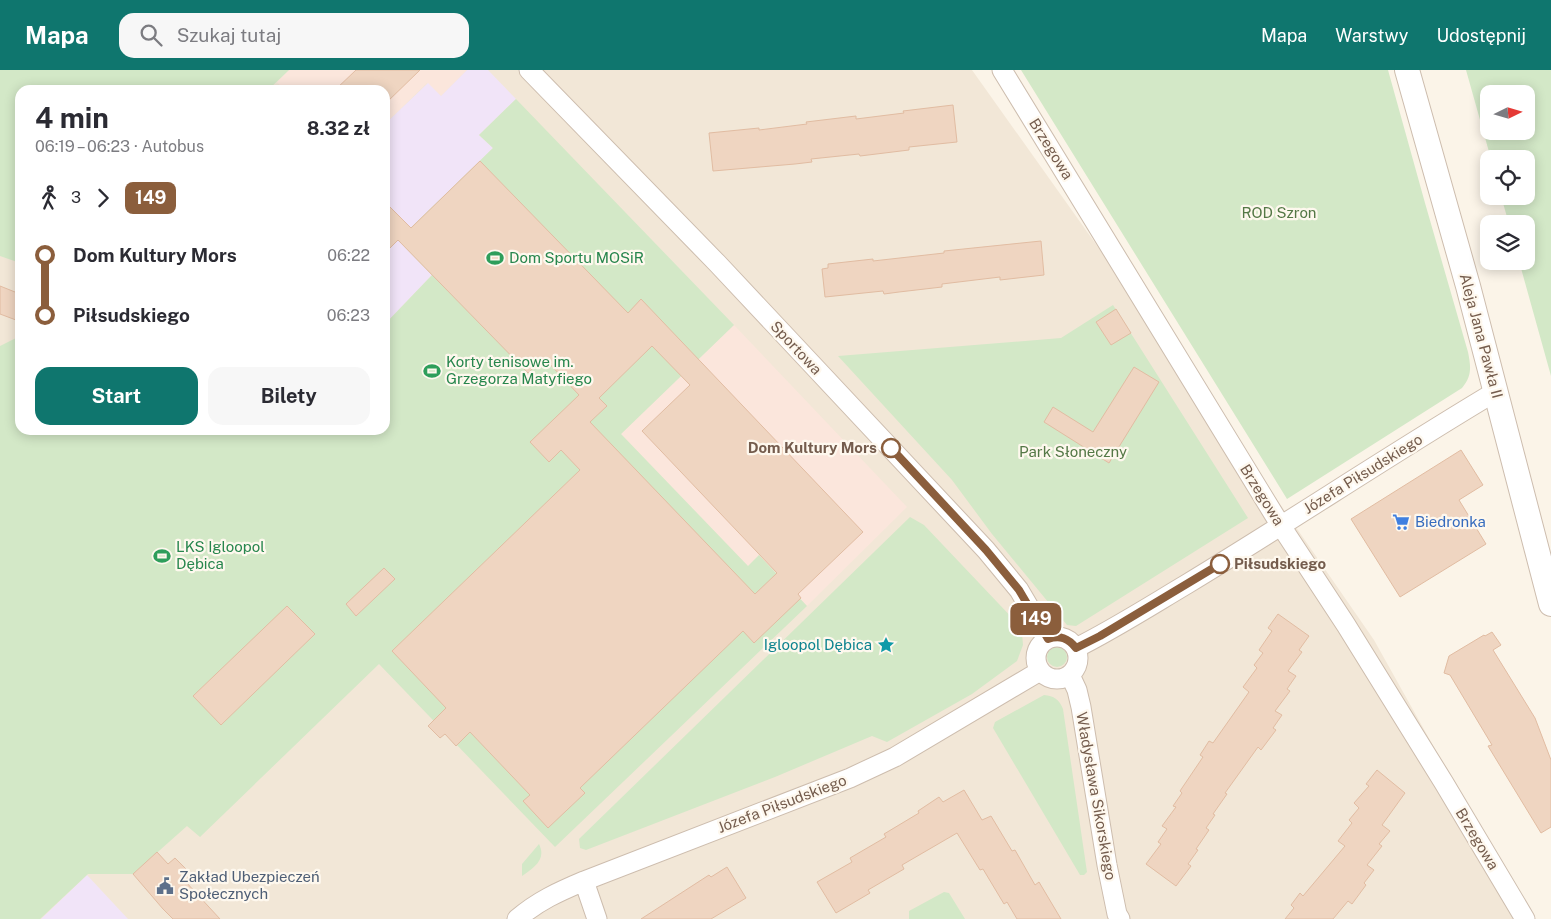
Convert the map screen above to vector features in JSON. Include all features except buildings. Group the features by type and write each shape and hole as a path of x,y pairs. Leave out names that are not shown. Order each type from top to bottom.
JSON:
{"street":[{"name":"Sportowa","path":"529,70 717,263 986,550 1019,590 1048,639"},
{"name":"Brzegowa","path":"1002,70 1281,526 1360,648 1525,919"},
{"name":"Aleja Jana Pawła II","path":"1407,70 1468,286 1551,604"},
{"name":"Józefa Piłsudskiego","path":"1076,648 1124,622 1496,392"},
{"path":"1060,637 1066,639 1076,648 1078,663 1070,675 1064,678 1051,678 1040,671 1036,660 1036,653 1042,642 1060,637"},
{"name":"Józefa Piłsudskiego","path":"516,919 532,905 553,894 850,778 896,757 1040,671"},
{"name":"Władysława Sikorskiego","path":"1070,675 1078,690 1115,917"},
{"path":"584,881 597,919"}],"shaded area":[{"path":"0,70 972,70 1248,458 1374,640 1530,919 0,919"},
{"path":"289,70 467,70 441,96 427,83 390,119 390,85 280,85 277,82"},
{"path":"467,70 488,70 516,99 479,135 493,148 399,241 432,275 390,319 390,119 428,83 441,96"},
{"path":"734,325 907,507 807,606 759,555 748,566 621,434"},
{"path":"87,875 128,919 41,919"}],"green space":[{"path":"0,70 289,70 273,85 15,85 15,261 0,256"},
{"name":"ROD Szron","path":"1021,70 1388,70 1468,352 1470,371 1465,384 1462,388 1287,499"},
{"path":"1466,70 1551,70 1551,376 1522,270 1535,270 1535,215 1506,215 1504,205 1535,205 1535,150 1488,150 1486,140 1535,140 1535,85 1480,85 1480,120"},
{"path":"516,99 734,325 621,434 748,566 759,555 807,606 555,847 379,664 200,837 187,826 133,874 88,874 40,919 0,919 0,346 15,338 15,435 390,435 390,319 432,275 398,240 493,148 479,135"},
{"name":"Park Słoneczny","path":"1113,305 1248,518 1076,626 1067,625 992,534 952,480 838,356 1061,338"},
{"path":"910,517 924,525 1017,623 1022,633 1023,645 1017,661 972,694 887,742 872,736 775,777 586,850 580,848 579,839"},
{"path":"1057,647 1064,650 1067,657 1064,664 1057,667 1050,664 1047,657 1050,650"},
{"path":"1044,695 1056,699 1063,709 1087,872 1084,875 1080,875 993,728 995,722"},
{"path":"539,844 541,855 538,863 522,876 522,864"},
{"path":"944,892 949,893 965,919 909,919 909,911"}],"bus line":[{"name":"149","path":"891,448 986,550 1019,590 1048,639 1060,637 1072,643 1076,648 1100,636 1220,564"}],"place":[{"name":"Dom Sportu MOSiR","path":"495,258"},
{"name":"Korty tenisowe im. Grzegorza Matyfiego","path":"432,371"},
{"name":"Dom Kultury Mors","path":"891,448"},
{"name":"Biedronka","path":"1401,522"},
{"name":"LKS Igloopol Dębica","path":"162,556"},
{"name":"Piłsudskiego","path":"1220,564"},
{"name":"Igloopol Dębica","path":"886,645"},
{"name":"Zakład Ubezpieczeń Społecznych","path":"165,886"}]}
